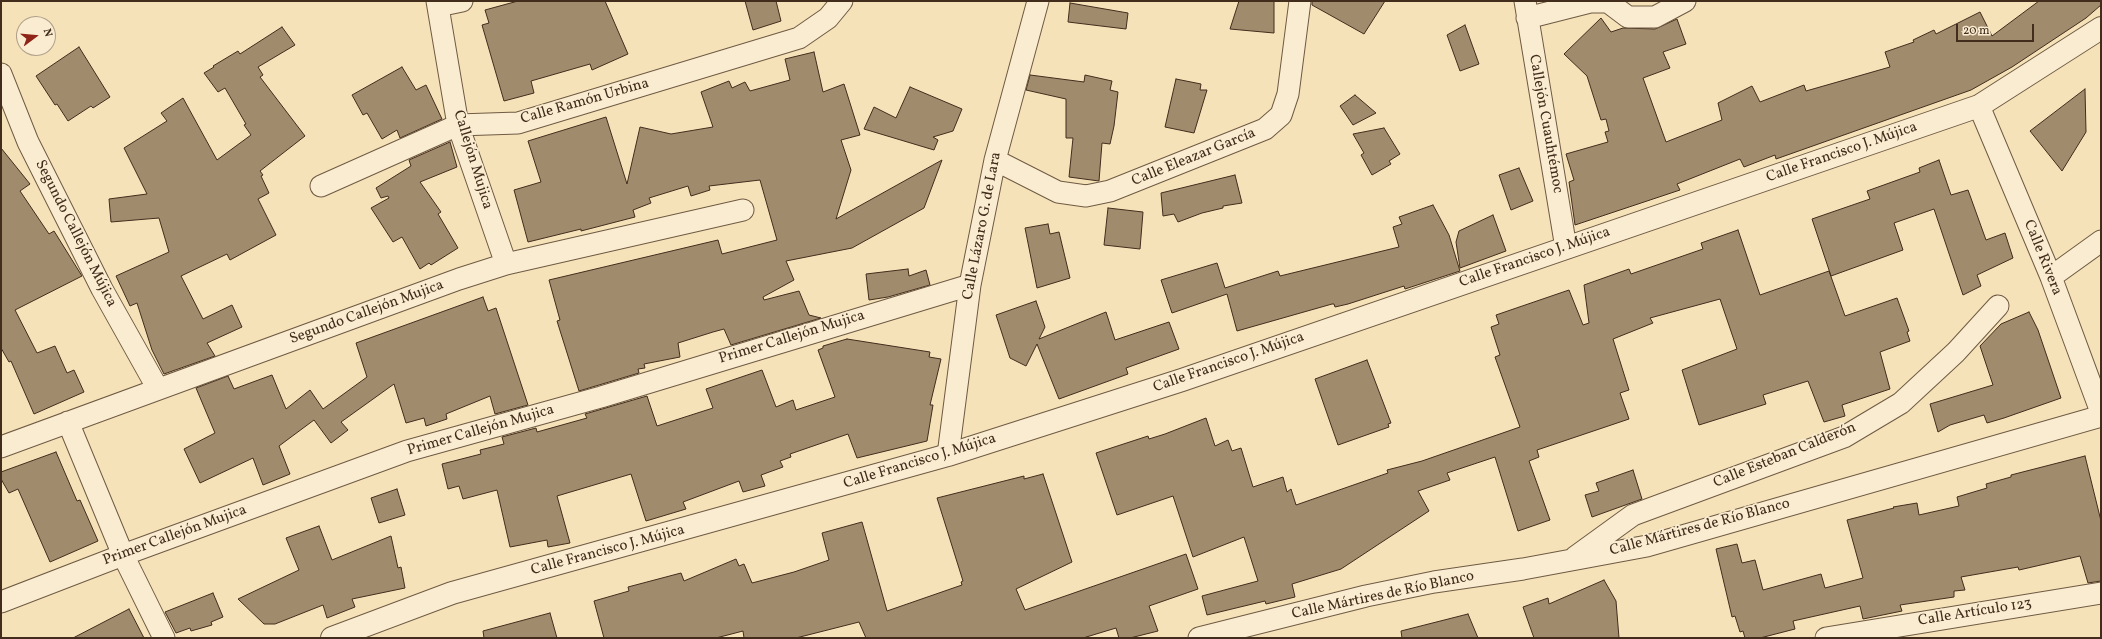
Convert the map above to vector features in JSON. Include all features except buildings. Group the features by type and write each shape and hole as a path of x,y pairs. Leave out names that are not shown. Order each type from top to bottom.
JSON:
{"street":[{"path":"438,3 462,1"},
{"name":"Calle Ramón Urbina","path":"321,186 458,126 518,123 799,38 828,18 842,1"},
{"name":"Calle Lázaro G. de Lara","path":"948,455 970,285 995,160 1038,1"},
{"name":"Calle Eleazar García","path":"995,160 1058,192 1086,196 1110,191 1265,129 1281,115 1288,94 1300,1"},
{"path":"1526,10 1590,2 1608,2 1628,17 1655,17 1685,1"},
{"name":"Callejón Mujica","path":"438,3 458,126 506,264"},
{"name":"Callejón Cuauhtémoc","path":"1526,10 1566,248"},
{"name":"Calle Francisco J. Mújica","path":"332,638 452,593 948,455 1182,380 1979,106 2101,28"},
{"name":"Segundo Callejón Mújica","path":"1,74 28,142 102,289 158,389"},
{"name":"Calle Rivera","path":"1979,106 2051,278 2101,412"},
{"name":"Segundo Callejón Mujica","path":"1,447 459,279 506,264 743,210"},
{"path":"2051,278 2101,241"},
{"name":"Primer Callejón Mujica","path":"1,602 123,555 407,451 601,397 970,285"},
{"name":"Calle Esteban Calderón","path":"1569,560 1633,515 1844,437 1895,407 1956,352 1998,306"},
{"name":"Calle Mártires de Río Blanco","path":"1199,638 1373,594 1434,582 1647,546 2101,416"},
{"path":"68,422 123,555 164,638"},
{"name":"Calle Artículo 123","path":"1826,638 2101,593"}]}
